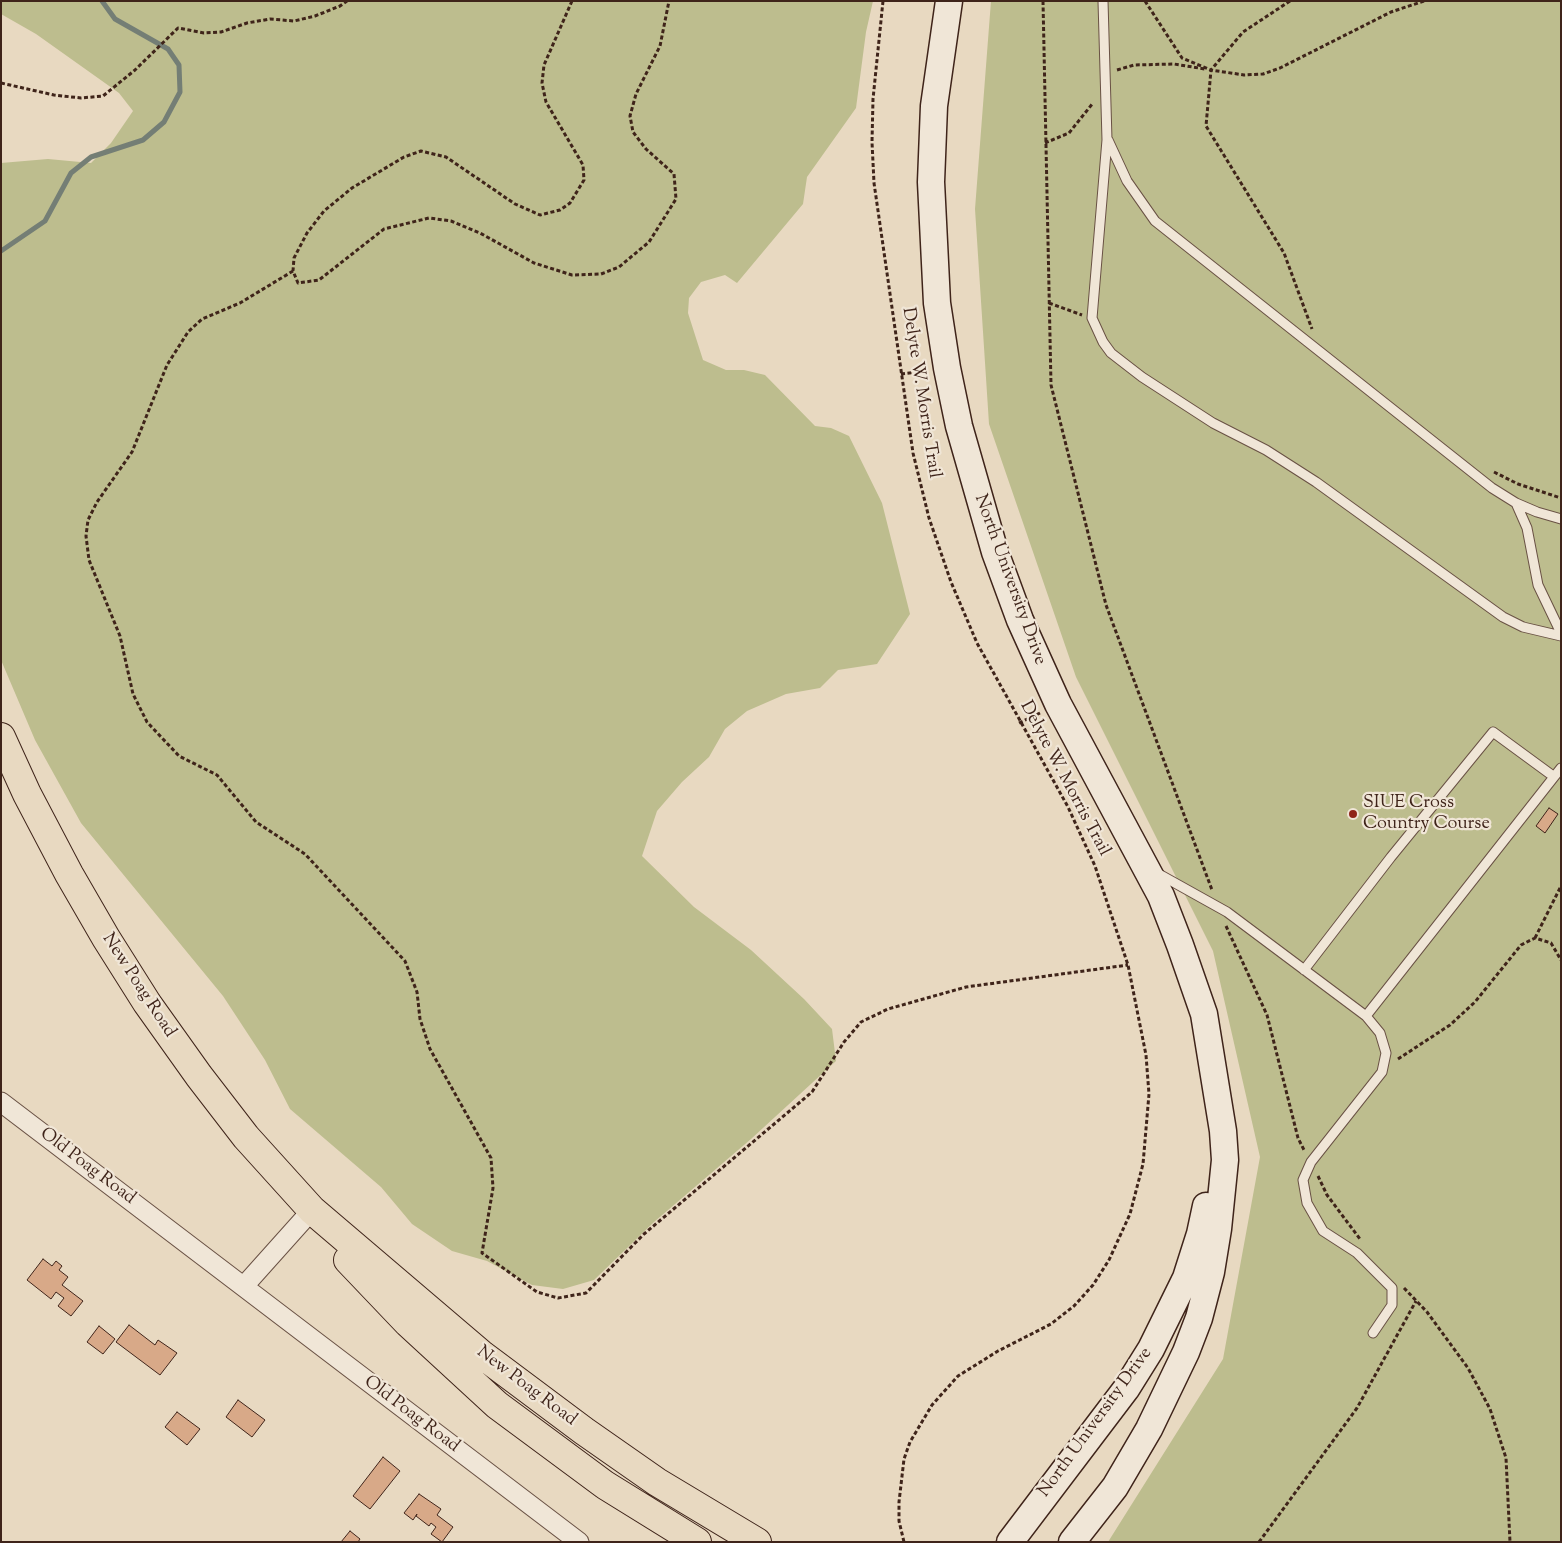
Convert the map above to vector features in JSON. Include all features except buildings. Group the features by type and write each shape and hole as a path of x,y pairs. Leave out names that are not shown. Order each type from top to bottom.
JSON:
{"main road":[{"name":"North University Drive","path":"949,1 934,106 931,182 936,286 947,368 977,495 1020,620 1058,704 1162,896 1204,1014 1223,1131 1223,1187 1211,1272 1199,1318 1178,1369 1149,1429 1115,1487 1072,1542"},
{"name":"New Poag Road","path":"1,737 27,794 69,874 147,1003 199,1076 240,1129 312,1210 481,1354 584,1431 657,1482 757,1542"},
{"name":"North University Drive","path":"1010,1542 1126,1389 1151,1349 1174,1306 1186,1278 1208,1196 1217,1096"},
{"name":"New Poag Road","path":"312,1210 335,1245 367,1281 497,1405 605,1485 697,1542"}],"street":[{"name":"Old Poag Road","path":"1,1102 579,1542"},
{"path":"244,1286 312,1210"}],"lane":[{"path":"1103,1 1107,79 1105,108 1108,140 1092,318 1100,336 1111,352 1142,377 1213,423 1266,450 1316,482 1503,617 1523,627 1561,634"},
{"path":"1108,140 1127,181 1155,222 1492,488 1516,504 1561,519"},
{"path":"1516,504 1527,528 1538,585 1561,634"},
{"path":"1304,970 1391,858 1493,732 1553,776"},
{"path":"1366,1016 1561,768"},
{"path":"1146,867 1218,907 1366,1016 1380,1033 1386,1053 1382,1072 1310,1162 1303,1180 1307,1203 1323,1231 1357,1254 1392,1288 1392,1305 1373,1333"}],"path":[{"path":"1,83 54,95 80,98 103,96 135,70 178,28 204,33 221,32 247,22 270,19 294,21 315,16 340,6 347,1"},
{"path":"572,1 544,65 542,84 546,102 583,165 584,180 570,203 560,210 540,215 515,204 446,157 421,151 404,157 352,188 324,211 307,233 294,258 293,271 298,283 319,280 384,230 429,218 451,221 480,232 534,264 572,275 601,274 619,267 649,242 676,199 674,174 646,149 633,132 630,116 636,94 660,46 669,1"},
{"name":"Delyte W. Morris Trail","path":"883,1 876,48 872,142 874,183 913,453 930,518 951,582 977,644 1068,807 1095,866 1128,965 1146,1055 1149,1094 1144,1164 1121,1238 1093,1285 1074,1306 1051,1324 998,1351 958,1376 932,1405 910,1442 904,1459 899,1502 904,1542"},
{"path":"1043,1 1051,385 1106,605 1232,944 1268,1015 1298,1138 1327,1195 1364,1243"},
{"path":"1145,1 1182,58 1211,70"},
{"path":"1290,1 1243,32 1211,70 1206,126 1284,253 1322,355"},
{"path":"1045,143 1069,133 1089,109 1114,71 1134,65 1174,64 1244,75 1264,74 1280,68 1391,12 1424,1"},
{"path":"293,271 240,303 202,320 188,332 167,365 132,452 97,502 88,520 86,536 89,560 120,636 132,694 147,722 179,756 217,776 256,822 305,854 404,961 417,992 420,1019 430,1049 491,1158 494,1188 482,1253 537,1292 558,1298 586,1293 644,1234 812,1092 844,1042 861,1022 888,1009 966,987 1128,965"},
{"path":"1049,303 1092,318"},
{"path":"901,374 947,368"},
{"path":"1382,1072 1408,1051 1450,1025 1475,1002 1521,945 1535,938 1561,886"},
{"path":"1535,938 1551,943 1561,960"},
{"path":"1403,1287 1468,1368 1490,1409 1506,1458 1510,1542"},
{"path":"1259,1542 1276,1516 1357,1408 1416,1301"}],"green space":[{"path":"1,1 873,1 866,32 856,108 807,177 803,204 737,283 725,275 701,282 689,298 688,313 703,360 726,370 744,370 765,375 815,426 831,428 849,436 882,503 910,614 877,664 838,670 820,688 786,694 747,711 725,729 709,757 682,782 657,811 642,856 694,907 751,950 804,999 832,1029 836,1061 751,1139 654,1222 594,1280 563,1289 532,1285 487,1261 452,1251 412,1224 381,1187 290,1109 265,1060 223,996 81,823 35,740 1,660 1,163 48,159 91,163 111,143 133,111 119,93 36,34 1,14"},
{"name":"SIUE Cross Country Course","path":"991,1 1561,1 1561,1542 1108,1542 1223,1359 1260,1157 1213,951 1076,677 989,424 975,209"}],"waterway":[{"path":"1,251 45,221 71,173 91,157 143,140 164,122 180,92 179,65 168,49 115,19 102,1"}],"place":[{"name":"SIUE Cross Country Course","path":"1353,814"}]}
